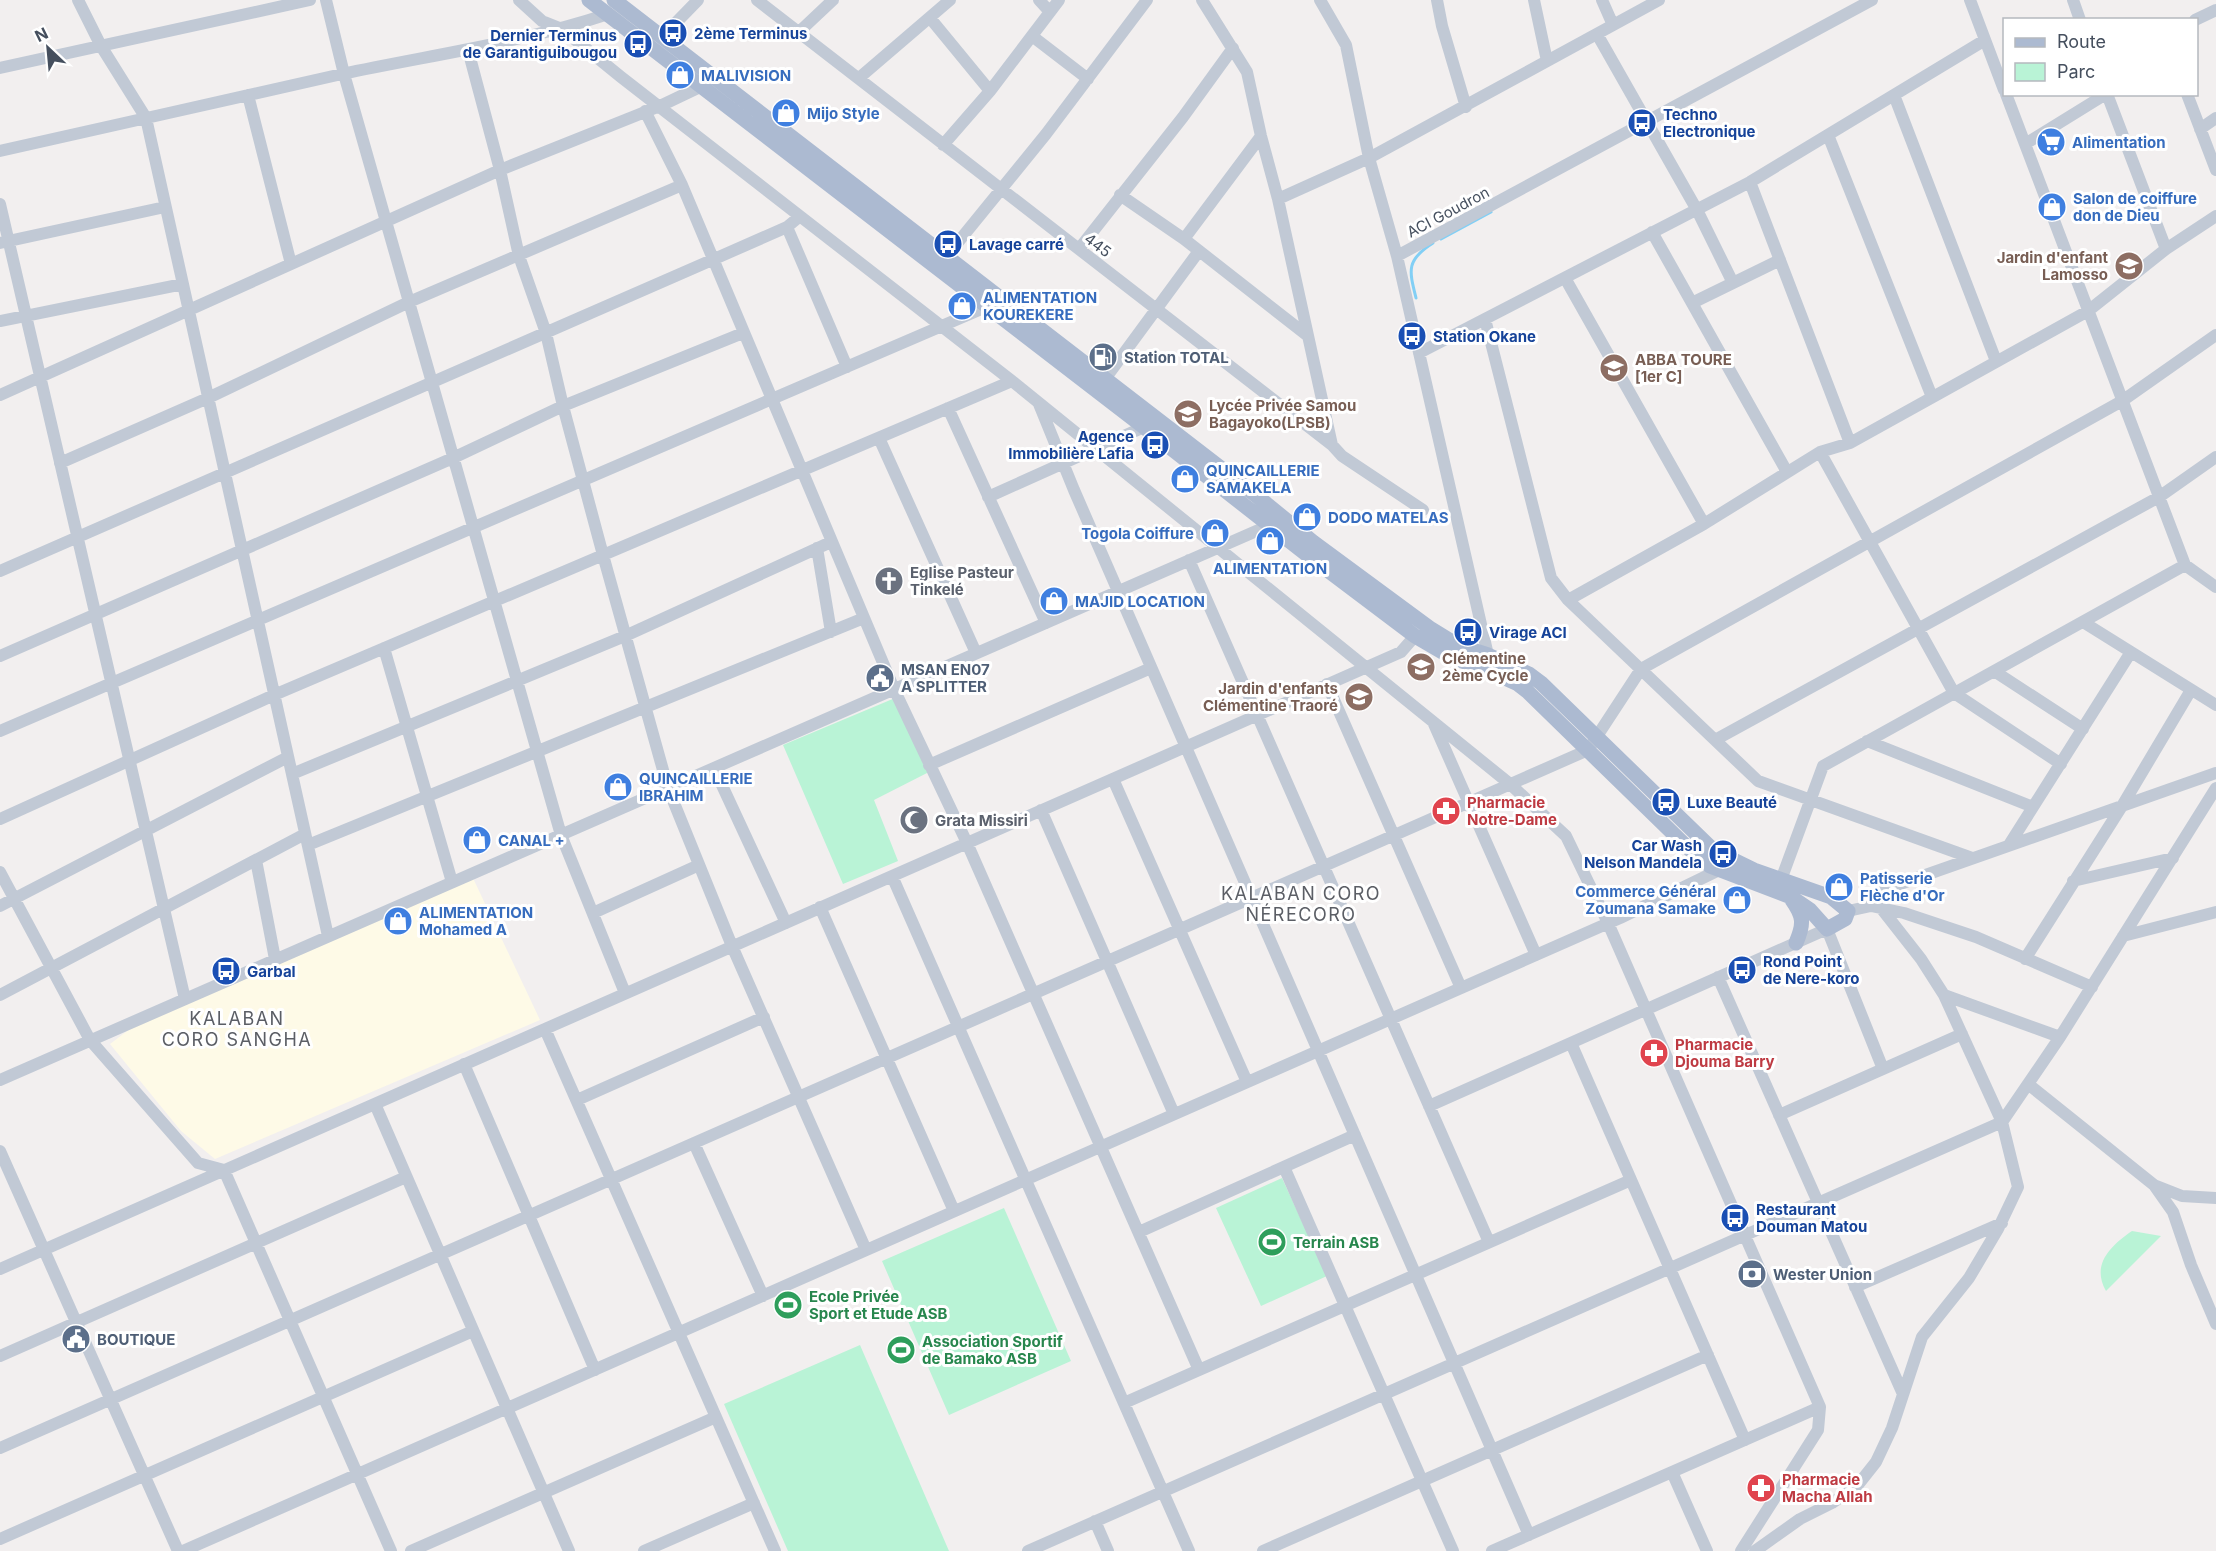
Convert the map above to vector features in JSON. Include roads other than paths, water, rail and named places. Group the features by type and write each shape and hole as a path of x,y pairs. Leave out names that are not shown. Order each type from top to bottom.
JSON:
{"main road":[{"path":"589,0 611,7 662,37 707,80 986,307 1415,636 1451,657 1488,662 1529,674 1597,736 1713,850 1735,862 1831,897 1848,910 1845,919 1827,929 1810,910 1791,897 1710,866 1687,847 1527,691 1488,662 1414,617 1313,542 946,257 707,80 611,7"},
{"path":"1791,897 1801,913 1802,922 1796,943"}],"street":[{"path":"78,0 101,46 146,118 256,621 328,936"},
{"path":"0,68 310,0"},
{"path":"326,0 344,74 561,835 625,993"},
{"path":"519,0 542,21 562,29 799,217 1012,381 1510,784 1566,836 1608,923 1820,1407 1818,1430 1741,1551"},
{"path":"662,37 698,0"},
{"name":"445","path":"758,0 1001,190 1157,308 1332,445 1342,456 1423,510"},
{"path":"800,31 833,0"},
{"path":"859,78 950,0"},
{"path":"1039,0 1050,12"},
{"path":"943,145 990,92 1059,0"},
{"path":"946,257 1088,79 1147,0"},
{"path":"1202,0 1248,72 1332,445"},
{"path":"1320,0 1346,45 1369,158 1397,256"},
{"path":"1437,0 1442,26 1466,106"},
{"path":"1534,0 1547,61"},
{"path":"1602,0 1613,25"},
{"path":"1278,199 1369,158 1659,0"},
{"name":"ACI Goudron","path":"1488,662 1397,256 1872,0"},
{"path":"1970,0 2003,87"},
{"path":"2073,0 2079,18"},
{"path":"0,151 344,74 562,29 611,7"},
{"path":"2198,19 2216,10"},
{"path":"930,18 990,92"},
{"path":"1597,34 1697,210 1733,283"},
{"path":"1032,36 1088,79"},
{"path":"1419,353 1750,182 1985,40"},
{"path":"1079,249 1183,117 1233,48"},
{"path":"468,50 500,170 519,256 546,333 563,406 668,788 732,946 866,1250"},
{"path":"0,395 500,170 660,106 707,80"},
{"path":"248,95 291,264"},
{"path":"1894,95 1996,361"},
{"path":"2007,96 2185,565 2216,587"},
{"path":"2025,144 2104,96"},
{"path":"2108,96 2166,249"},
{"path":"2188,96 2216,170"},
{"path":"645,111 682,185 894,689 967,843 1199,1370"},
{"path":"2200,129 2216,118"},
{"path":"1828,135 1932,397"},
{"path":"1184,239 1261,136"},
{"path":"1750,182 1850,442"},
{"path":"60,463 208,398 409,302 682,185"},
{"path":"1120,195 1184,239 1308,336"},
{"path":"0,204 4,242 26,316 185,999"},
{"path":"4,242 165,207"},
{"path":"1568,600 1704,524 1820,452 1850,442 2088,311 2166,249 2216,216"},
{"path":"0,571 787,227 799,217"},
{"path":"787,227 847,367"},
{"path":"1652,232 1787,472"},
{"path":"1106,379 1199,251"},
{"path":"1692,303 1780,260"},
{"path":"1565,278 1704,524"},
{"path":"0,321 183,284"},
{"path":"0,731 986,307"},
{"path":"1485,319 1551,578 1568,600 1758,781 1810,802 1972,858"},
{"path":"0,656 453,458 563,406 743,333"},
{"path":"0,1448 1588,750 1641,669 2122,401 2216,335"},
{"path":"0,819 274,695 1012,381"},
{"path":"1039,403 1063,465 1529,1535"},
{"path":"948,408 1046,623"},
{"path":"988,497 1144,427"},
{"path":"879,438 976,653"},
{"path":"1820,452 1954,693 2061,764"},
{"path":"1715,741 2159,497 2216,457"},
{"path":"0,1080 1270,525"},
{"path":"292,774 625,636 831,542"},
{"path":"817,548 831,632"},
{"path":"1189,560 1489,1242"},
{"path":"1782,880 1823,766 2185,565"},
{"path":"0,995 256,860 306,839 427,796 864,618"},
{"path":"2083,622 2216,705"},
{"path":"0,1269 1401,652 1415,636"},
{"path":"384,648 452,882"},
{"path":"2009,845 2131,652"},
{"path":"929,765 1151,668"},
{"path":"1994,671 2083,729"},
{"path":"1327,684 1461,988"},
{"path":"2025,959 2122,806 2191,690"},
{"path":"1432,720 1536,955"},
{"path":"1867,741 2033,807"},
{"path":"0,906 288,757"},
{"path":"714,768 786,923"},
{"path":"1876,907 1880,891 2216,773"},
{"path":"1113,778 1247,1082"},
{"path":"1028,1551 2002,1122 2060,1037 2216,788"},
{"path":"1041,810 1174,1114"},
{"path":"2073,880 2173,858"},
{"path":"256,860 275,959"},
{"path":"593,913 699,865"},
{"path":"183,1551 1536,955 1719,870"},
{"path":"0,872 90,1040 198,1163 224,1170"},
{"path":"892,876 1189,1551"},
{"path":"1755,1551 1800,1519 1832,1503 1857,1486 1876,1461 1892,1428 1922,1337 1969,1278 2002,1223 2018,1187 2002,1122 1944,995 1921,959 1876,907"},
{"path":"1848,910 1876,907 1904,913 1976,937 2092,987"},
{"path":"820,908 954,1211"},
{"path":"2123,936 2216,912"},
{"path":"1429,1106 1827,929 1882,1069"},
{"path":"1718,977 1903,1394"},
{"path":"1944,995 2060,1037"},
{"path":"576,1100 764,1017"},
{"path":"545,1029 775,1551"},
{"path":"1779,1114 1962,1034"},
{"path":"1571,1044 1745,1440"},
{"path":"464,1064 595,1370"},
{"path":"2028,1084 2154,1185 2173,1212 2191,1265 2216,1324"},
{"path":"375,1104 569,1551"},
{"path":"1139,1232 1355,1135"},
{"path":"694,1143 763,1296"},
{"path":"0,1151 4,1169 44,1250 178,1551"},
{"path":"1284,1167 1453,1551"},
{"path":"224,1170 391,1551"},
{"path":"0,1356 406,1177"},
{"path":"1124,1403 1630,1180"},
{"path":"2154,1185 2182,1196 2216,1198"},
{"path":"1855,1287 2002,1223"},
{"path":"0,1539 473,1331"},
{"path":"1263,1551 1708,1355"},
{"path":"1492,1551 1820,1407"},
{"path":"411,1551 716,1417"},
{"path":"1672,1472 1707,1551"},
{"path":"644,1551 754,1503"},
{"path":"1095,1521 1108,1551"}],"waterway":[{"path":"1441,239 1491,212"},
{"path":"1416,298 1411,273 1412,266 1418,255 1433,243"}],"place":[{"name":"2ème Terminus","path":"673,33"},
{"name":"Dernier Terminus de Garantiguibougou","path":"638,44"},
{"name":"MALIVISION","path":"680,75"},
{"name":"Mijo Style","path":"786,113"},
{"name":"Techno Electronique","path":"1642,123"},
{"name":"Alimentation","path":"2051,142"},
{"name":"Salon de coiffure don de Dieu","path":"2052,207"},
{"name":"Lavage carré","path":"948,244"},
{"name":"Jardin d'enfant Lamosso","path":"2129,266"},
{"name":"ALIMENTATION KOUREKERE","path":"962,306"},
{"name":"Station Okane","path":"1412,336"},
{"name":"Station TOTAL","path":"1103,357"},
{"name":"ABBA TOURE [1er C]","path":"1614,368"},
{"name":"Lycée Privée Samou Bagayoko(LPSB)","path":"1188,414"},
{"name":"Agence Immobilière Lafia","path":"1155,445"},
{"name":"QUINCAILLERIE SAMAKELA","path":"1185,479"},
{"name":"DODO MATELAS","path":"1307,517"},
{"name":"Togola Coiffure","path":"1215,533"},
{"name":"ALIMENTATION","path":"1270,541"},
{"name":"Eglise Pasteur Tinkelé","path":"889,581"},
{"name":"MAJID LOCATION","path":"1054,601"},
{"name":"Virage ACI","path":"1468,632"},
{"name":"Clémentine 2ème Cycle","path":"1421,667"},
{"name":"MSAN EN07 A SPLITTER","path":"880,678"},
{"name":"Jardin d'enfants Clémentine Traoré","path":"1359,697"},
{"name":"QUINCAILLERIE IBRAHIM","path":"618,787"},
{"name":"Luxe Beauté","path":"1666,802"},
{"name":"Pharmacie Notre-Dame","path":"1446,811"},
{"name":"Grata Missiri","path":"914,820"},
{"name":"CANAL +","path":"477,840"},
{"name":"Car Wash Nelson Mandela","path":"1723,854"},
{"name":"Patisserie Flèche d'Or","path":"1839,887"},
{"name":"Commerce Général Zoumana Samake","path":"1737,900"},
{"name":"ALIMENTATION Mohamed A","path":"398,921"},
{"name":"Rond Point de Nere-koro","path":"1742,970"},
{"name":"Garbal","path":"226,971"},
{"name":"Pharmacie Djouma Barry","path":"1654,1053"},
{"name":"Restaurant Douman Matou","path":"1735,1218"},
{"name":"Terrain ASB","path":"1272,1242"},
{"name":"Wester Union","path":"1752,1274"},
{"name":"Ecole Privée Sport et Etude ASB","path":"788,1305"},
{"name":"BOUTIQUE","path":"76,1339"},
{"name":"Association Sportif de Bamako ASB","path":"901,1350"},
{"name":"Pharmacie Macha Allah","path":"1761,1488"}],"district":[{"name":"KALABAN CORO NÉRECORO","path":"1301,903"},
{"name":"KALABAN CORO SANGHA","path":"237,1028"}]}
